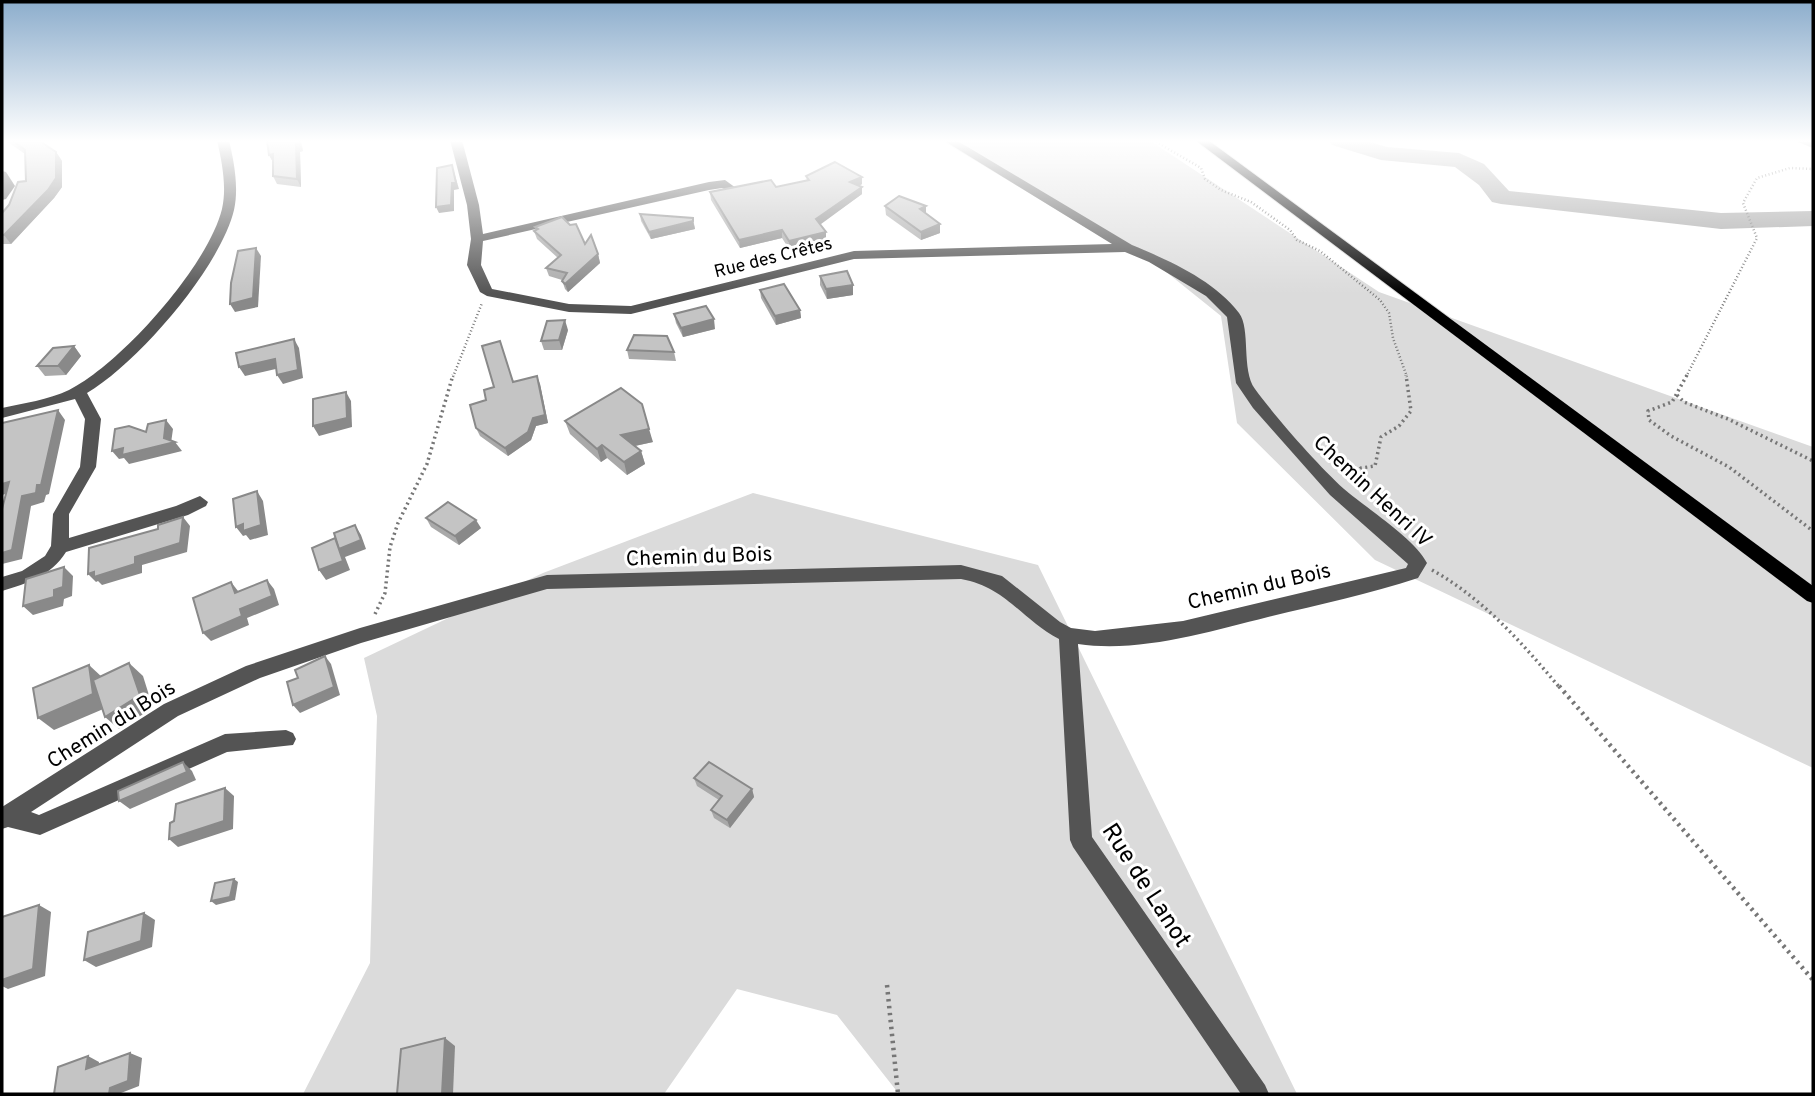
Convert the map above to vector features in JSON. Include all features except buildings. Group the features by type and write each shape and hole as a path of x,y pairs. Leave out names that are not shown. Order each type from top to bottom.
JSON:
{"main road":[{"path":"1268,191 1813,596"},
{"path":"1292,209 1334,247 1813,609"}],"street":[{"path":"2,414 79,392 105,376 139,345 170,308 223,229 230,191"},
{"path":"469,191 477,239 474,265 487,292"},
{"path":"477,239 686,191"},
{"name":"Chemin Henri IV","path":"1033,191 1127,248 1154,259 1211,293 1234,316 1243,383 1336,491 1418,563"},
{"name":"Rue des Crêtes","path":"487,292 598,313 622,313 854,255 1127,248"},
{"path":"2,584 28,576 51,561 60,547 61,514 88,467 93,419 79,392"},
{"path":"60,547 183,511 200,502"},
{"name":"Chemin du Bois","path":"4,817 171,710 253,673 360,636 547,582 961,572 985,574 1006,584 1068,635 1091,639 1135,637 1201,624 1412,573 1418,563"},
{"name":"Rue de Lanot","path":"1068,635 1081,840 1256,1094"},
{"path":"4,817 40,825 225,743 286,739"}],"path":[{"path":"1224,191 1251,202 1290,230 1297,240 1320,251 1341,271 1380,300 1389,313 1393,338 1407,377 1411,411 1399,426 1381,437 1375,466 1361,467 1336,491"},
{"path":"1750,191 1743,203 1757,238 1677,395 1672,402 1648,411 1649,420 1671,436 1729,467 1813,531"},
{"path":"360,636 385,593 390,547 398,523 427,464 453,375 487,292"},
{"path":"1677,395 1684,402 1728,419 1813,461"},
{"name":"Chemin Henri IV","path":"1418,563 1452,581 1508,627 1813,981"},
{"path":"887,985 898,1094"}],"shaded area":[{"path":"1026,191 1226,191 1379,292 1813,447 1813,768 1375,560 1237,423 1221,316 1160,267 1110,242"},
{"path":"753,493 1038,565 1297,1094 899,1094 837,1015 737,989 664,1094 303,1094 370,963 377,716 364,658 543,573"}],"waterway":[{"path":"1497,191 1501,197 1721,221 1813,219"}]}
